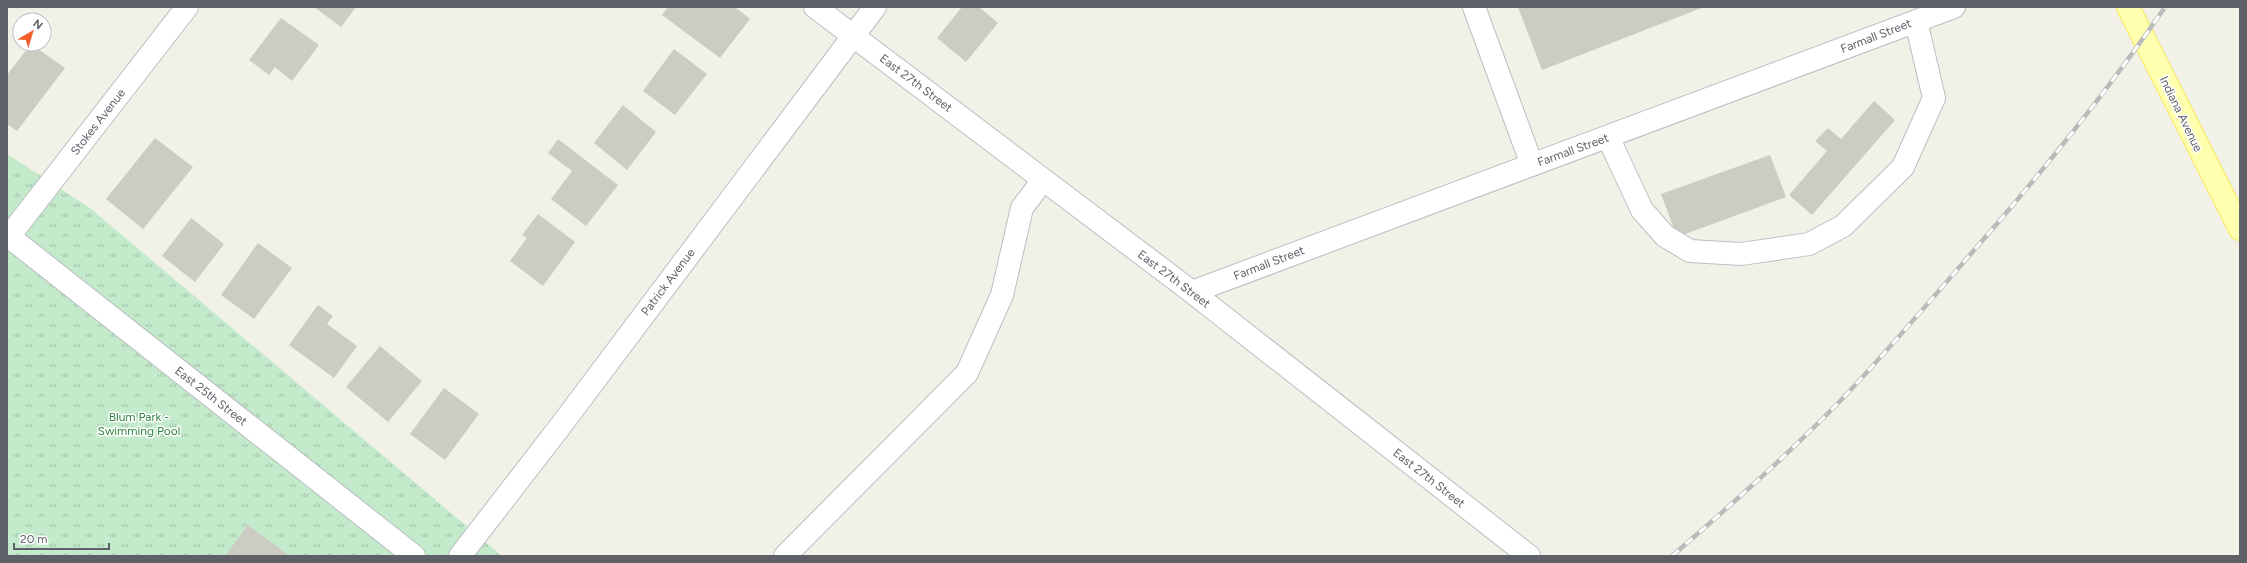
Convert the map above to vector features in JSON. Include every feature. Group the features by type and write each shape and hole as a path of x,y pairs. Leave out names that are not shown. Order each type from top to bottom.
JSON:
{"main road":[{"name":"Indiana Avenue","path":"2128,7 2238,230"}],"street":[{"name":"Stokes Avenue","path":"7,237 187,7"},
{"name":"East 27th Street","path":"815,7 1192,292 1529,556"},
{"name":"Patrick Avenue","path":"460,556 559,428 875,7"},
{"path":"1474,7 1532,165"},
{"name":"Farmall Street","path":"1192,292 1954,7"},
{"path":"1608,137 1642,210 1666,236 1690,252 1741,254 1809,244 1844,226 1902,167 1934,98 1916,21"},
{"path":"785,556 967,373 1002,295 1022,208 1043,180"},
{"name":"East 25th Street","path":"7,237 414,556"}],"green space":[{"name":"Blum Park - Swimming Pool","path":"7,154 90,208 502,556 7,556"}],"building":[{"path":"314,7 356,7 341,27"},
{"path":"668,7 735,7 750,19 720,58 662,15"},
{"path":"962,7 979,7 998,23 966,62 937,38"},
{"path":"1518,7 1704,7 1542,70"},
{"path":"281,18 319,45 292,81 275,67 269,75 249,60"},
{"path":"674,49 707,74 675,115 643,91"},
{"path":"25,52 42,52 65,68 17,131 7,124 7,75"},
{"path":"1874,101 1895,120 1812,215 1789,195 1827,151 1815,141 1828,128 1841,139"},
{"path":"623,105 656,132 627,170 594,143"},
{"path":"155,138 193,167 143,229 106,199"},
{"path":"558,139 618,185 586,226 551,199 572,171 548,153"},
{"path":"1770,155 1786,197 1677,237 1661,194"},
{"path":"538,214 575,242 543,286 510,261 527,238 522,235"},
{"path":"191,218 224,244 195,282 162,256"},
{"path":"258,243 292,268 254,319 221,295"},
{"path":"318,305 333,316 327,324 357,346 334,378 289,345"},
{"path":"380,346 422,381 388,422 346,387"},
{"path":"444,388 479,414 445,460 410,434"},
{"path":"248,525 288,555 288,556 225,556"}],"railway":[{"path":"1672,556 1803,438 1881,357 1989,233 2058,150 2124,65 2165,7"}]}
